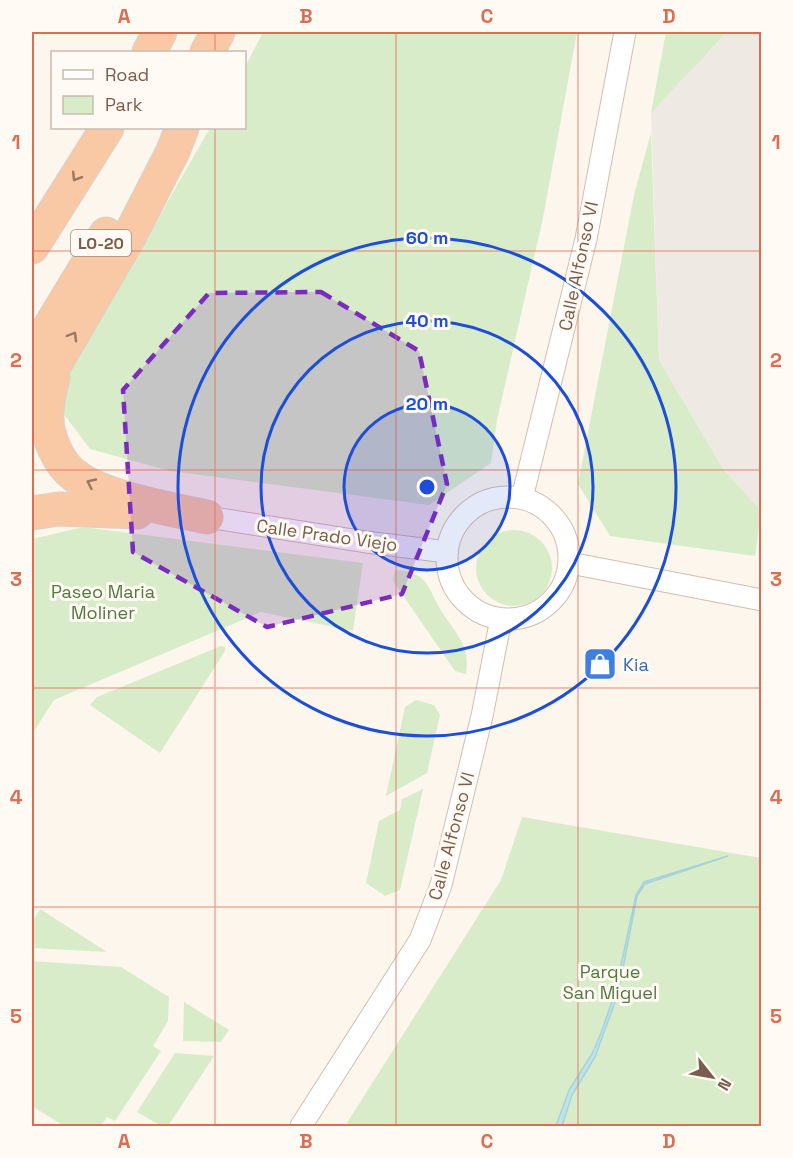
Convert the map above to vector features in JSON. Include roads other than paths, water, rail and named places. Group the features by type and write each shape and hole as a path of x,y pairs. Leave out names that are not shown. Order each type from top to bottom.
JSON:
{"highway":[{"path":"150,51 160,32"},
{"name":"LO-20","path":"32,247 106,129"},
{"name":"LO-20","path":"44,361 115,220 164,129"},
{"path":"32,404 44,361 129,237 173,151 182,129"},
{"path":"44,361 46,420 57,454 74,475 94,486 153,505 207,517"},
{"path":"32,513 59,509 207,517"}],"street":[{"name":"Calle Alfonso VI","path":"522,498 586,240 624,32"},
{"path":"502,496 522,498 539,504 553,515 563,529 569,546 570,563 565,582 555,599 530,615 501,620 475,609 455,589 448,571 447,552 453,531 465,514 482,502 502,496"},
{"name":"Calle Prado Viejo","path":"207,517 447,552"},
{"path":"570,563 762,600"},
{"name":"Calle Alfonso VI","path":"301,1126 420,940 441,885 482,716 501,620"}],"water":[{"path":"728,856 645,884 637,896 618,994 595,1057 572,1095 562,1126 556,1126 569,1090 592,1054 601,1033 615,993 636,895 644,882"}],"place":[{"name":"Kia","path":"600,664"}],"park label":[{"name":"Paseo Maria Moliner","path":"103,601"},
{"name":"Parque San Miguel","path":"610,981"}]}
